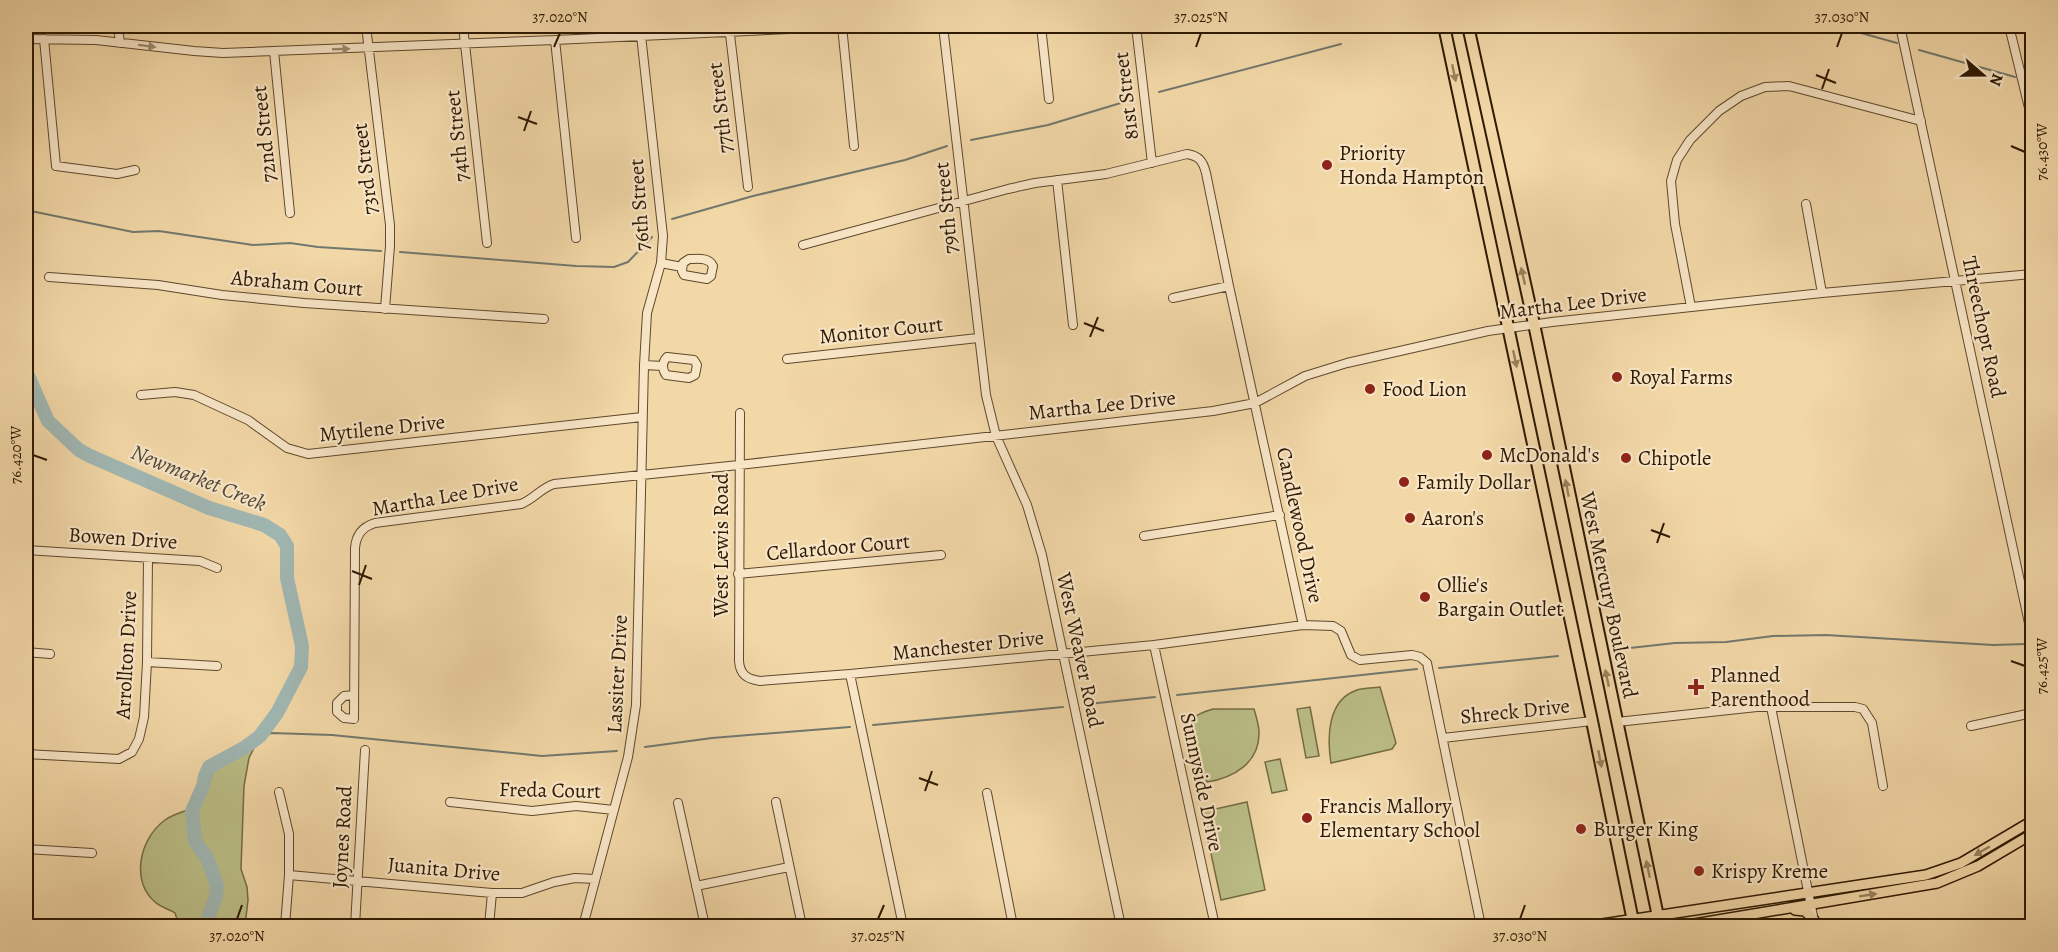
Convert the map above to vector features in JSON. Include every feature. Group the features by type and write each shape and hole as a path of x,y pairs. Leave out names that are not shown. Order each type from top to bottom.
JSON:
{"highway":[{"name":"West Mercury Boulevard","path":"1444,26 1633,923"},
{"name":"West Mercury Boulevard","path":"1468,26 1534,324 1660,927"}],"main road":[{"path":"1589,927 1633,923 1657,915 1910,878 1938,871 1968,859 2032,821"},
{"path":"1682,927 1937,883 1978,866 2032,834"},
{"path":"1784,909 1805,911 1814,923"}],"street":[{"path":"118,26 120,43"},
{"name":"73rd Street","path":"366,26 390,225 385,309"},
{"name":"74th Street","path":"463,26 487,243"},
{"name":"76th Street","path":"640,26 663,245 661,263 647,313 642,417"},
{"path":"843,26 854,146"},
{"path":"26,39 96,40 194,51 274,51 641,36 729,28 853,26"},
{"name":"79th Street","path":"944,26 984,387"},
{"path":"1041,26 1049,99"},
{"name":"81st Street","path":"1136,26 1152,163"},
{"name":"Threechopt Road","path":"1900,26 2032,637"},
{"path":"2009,26 2032,120"},
{"name":"77th Street","path":"729,28 748,187"},
{"path":"44,39 56,166 117,174 135,170"},
{"path":"555,40 576,238"},
{"name":"72nd Street","path":"274,51 290,213"},
{"path":"1691,307 1675,225 1671,181 1677,160 1690,140 1719,111 1741,96 1765,87 1789,86 1922,122"},
{"name":"Candlewood Drive","path":"803,245 1008,189 1106,174 1187,154 1197,155 1203,162 1303,625 1333,626 1341,631 1351,655 1360,660 1412,655 1420,657 1427,663 1481,927"},
{"path":"1057,180 1073,325"},
{"path":"1806,204 1822,293"},
{"path":"661,263 682,267"},
{"name":"Martha Lee Drive","path":"354,695 340,699 336,707 340,716 354,719 354,695 354,548 358,534 375,523 521,504 554,484 1213,411 1255,403 1305,376 1347,363 1388,352 1534,324 1822,293 2032,274"},
{"name":"Abraham Court","path":"49,277 158,285 222,295 385,309 544,319"},
{"path":"1173,298 1228,286"},
{"name":"Monitor Court","path":"787,359 978,338"},
{"path":"644,365 663,366"},
{"name":"West Weaver Road","path":"984,387 996,436 1033,523 1121,927"},
{"name":"Mytilene Drive","path":"141,395 182,392 200,397 248,420 286,448 308,454 642,417"},
{"name":"West Lewis Road","path":"740,413 738,661 744,675"},
{"name":"Lassiter Drive","path":"583,927 632,740 636,705 642,417"},
{"path":"1144,536 1280,515"},
{"name":"Bowen Drive","path":"26,550 200,561 217,568"},
{"name":"Cellardoor Court","path":"738,574 941,555"},
{"name":"Arrollton Drive","path":"26,754 119,759 132,752 139,739 144,717 148,558"},
{"name":"Manchester Drive","path":"744,675 750,680 760,681 850,674 1154,645 1303,625"},
{"name":"Sunnyside Drive","path":"1154,645 1215,927"},
{"path":"26,652 50,654"},
{"path":"147,662 217,666"},
{"path":"850,674 903,927"},
{"path":"1771,707 1814,923"},
{"path":"1617,722 1743,708 1855,707 1863,709 1872,723 1883,786"},
{"path":"1971,726 2032,712"},
{"name":"Shreck Drive","path":"1443,738 1592,721"},
{"name":"Joynes Road","path":"355,927 365,750"},
{"path":"279,792 289,834 285,927"},
{"path":"987,793 1013,927"},
{"name":"Freda Court","path":"450,802 532,811 576,806 614,810"},
{"path":"776,802 802,927"},
{"path":"678,803 705,927"},
{"path":"26,849 92,853"},
{"path":"696,886 789,867"},
{"name":"Juanita Drive","path":"289,875 492,893 522,892 575,878 595,879"},
{"path":"489,927 492,893"}],"green space":[{"path":"1380,687 1396,743 1392,749 1331,763 1329,742 1331,721 1340,702 1357,690"},
{"path":"1310,707 1319,756 1306,758 1297,709"},
{"path":"1213,709 1254,709 1259,729 1258,743 1250,760 1243,767 1226,777 1207,782 1194,750 1191,731 1195,717"},
{"path":"256,744 249,758 244,786 241,869 247,887 248,900 245,926 173,926 177,919 175,913 155,902 142,883 141,860 149,837 165,820 200,806 214,770"},
{"path":"1280,759 1287,790 1272,793 1265,762"},
{"path":"1247,802 1265,890 1221,900 1202,812"}],"waterway":[{"path":"1836,26 1897,43"},
{"path":"1159,92 1341,44"},
{"path":"1919,50 2015,77"},
{"path":"971,140 1048,125 1134,99"},
{"path":"672,219 753,196 905,160 947,146"},
{"path":"26,210 133,232 159,231 253,245 290,243 381,251"},
{"path":"400,252 614,267 628,262 652,237"},
{"name":"Newmarket Creek","path":"26,371 48,421 79,450 209,508 264,525 280,535 287,546 287,578 302,646 301,667 277,713 260,736 244,748 209,767 192,811 195,841 208,860 217,886 216,897 205,926"},
{"path":"1621,649 1675,643 1726,642 1773,636 1826,635 1993,645 2026,644"},
{"path":"1439,668 1558,656"},
{"path":"1177,695 1417,669"},
{"path":"1088,704 1155,697"},
{"path":"873,725 1063,707"},
{"path":"645,747 712,738 850,727"},
{"path":"260,736 272,733 332,735 542,756 617,751"}],"place":[{"name":"Priority Honda Hampton","path":"1327,165"},
{"name":"Royal Farms","path":"1617,377"},
{"name":"Food Lion","path":"1370,389"},
{"name":"McDonald's","path":"1487,455"},
{"name":"Chipotle","path":"1626,458"},
{"name":"Family Dollar","path":"1404,482"},
{"name":"Aaron's","path":"1410,518"},
{"name":"Ollie's Bargain Outlet","path":"1425,597"},
{"name":"Planned Parenthood","path":"1696,687"},
{"name":"Francis Mallory Elementary School","path":"1307,818"},
{"name":"Burger King","path":"1581,829"},
{"name":"Krispy Kreme","path":"1699,871"}]}
